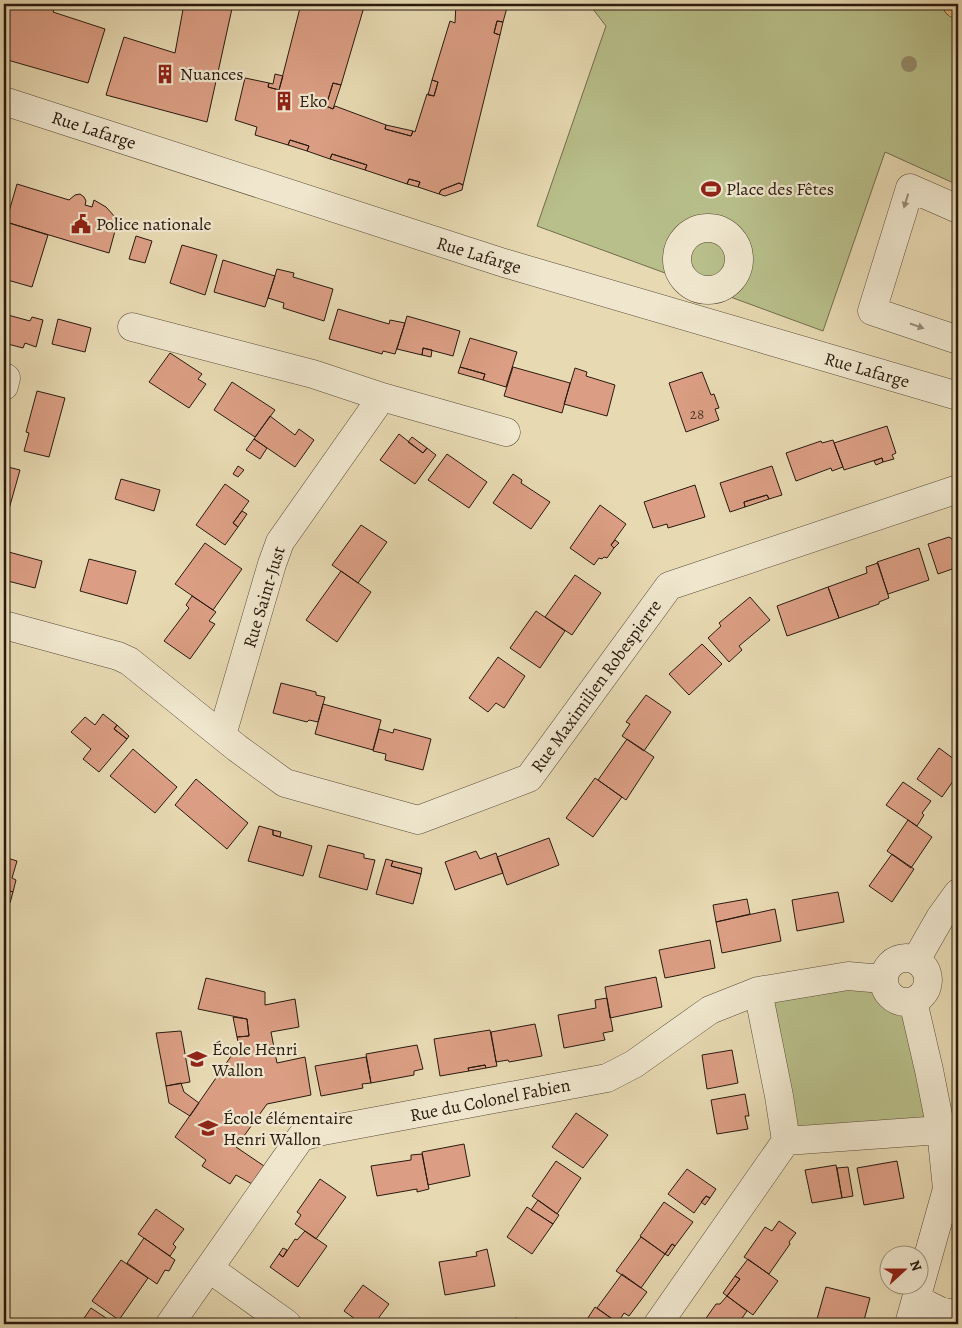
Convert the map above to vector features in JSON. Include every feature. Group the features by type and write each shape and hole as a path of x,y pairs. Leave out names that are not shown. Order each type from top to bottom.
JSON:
{"street":[{"name":"Rue Lafarge","path":"4,101 495,260 958,396"},
{"path":"958,209 910,188 872,311 958,340"},
{"path":"696,320 704,291"},
{"path":"132,327 313,374 382,397 506,432"},
{"path":"4,378 6,378 4,386"},
{"name":"Rue Saint-Just","path":"222,736 280,542 382,397"},
{"name":"Rue Maximilien Robespierre","path":"4,624 118,656 129,661 222,736 285,783 418,820 529,778 670,586 958,489"},
{"path":"916,960 940,918 958,893"},
{"path":"901,958 916,960 926,971 927,986 924,992 913,1001 906,1002 892,998 887,993 883,979 885,972 894,961 901,958"},
{"name":"Rue du Colonel Fabien","path":"170,1324 301,1137 323,1130 607,1078 634,1064 710,1010 758,991 848,976 883,979"},
{"path":"658,1324 786,1141 780,1096 758,991"},
{"path":"913,1001 930,1070 941,1130 948,1189 912,1312 940,1312 958,1315"},
{"path":"786,1141 941,1130"},
{"path":"210,1269 287,1324"}],"green space":[{"name":"Place des Fêtes","path":"589,4 958,4 958,185 885,152 823,331 537,226 606,26"},
{"path":"884,986 893,997 906,1002 935,1124 786,1141 758,991"}],"building":[{"path":"4,4 56,4 53,12 105,29 88,83 4,59"},
{"name":"Nuances","path":"184,4 233,4 207,122 106,95 124,37 175,53"},
{"name":"Eko","path":"301,4 355,4 364,7 341,85 333,83 326,106 333,109 335,106 386,125 385,129 411,136 413,131 415,132 427,94 434,96 438,82 432,80 450,21 455,23 456,4 508,4 503,22 497,21 494,33 500,35 463,185 459,183 441,190 439,194 418,187 420,182 409,179 407,184 365,170 367,165 332,154 330,159 307,151 309,146 290,140 288,145 255,135 257,127 235,120 245,78 269,83 268,87 279,90"},
{"path":"497,21 503,22 500,35 494,33"},
{"path":"275,74 283,76 279,90 268,87 269,83 273,84"},
{"path":"432,80 438,82 434,96 428,95"},
{"path":"333,83 341,85 333,109 326,106"},
{"path":"386,125 413,131 411,136 385,129"},
{"path":"290,140 309,146 307,151 288,145"},
{"path":"332,154 367,165 365,170 330,159"},
{"path":"409,179 420,182 418,187 407,184"},
{"path":"459,183 463,185 462,190 445,196 439,194 441,190"},
{"path":"17,184 69,200 75,195 80,194 86,201 85,205 92,207 94,200 106,207 115,217 117,227 113,227 112,230 115,231 109,253 6,222"},
{"path":"6,222 48,235 32,287 4,279 4,229"},
{"path":"136,236 152,241 145,263 129,259"},
{"path":"182,245 217,255 205,295 170,283"},
{"path":"223,260 275,276 265,307 214,292"},
{"path":"277,269 294,273 293,277 333,289 324,321 283,308 284,303 268,298"},
{"path":"338,309 389,324 390,320 405,323 395,354 383,351 382,354 329,339"},
{"path":"4,314 30,321 32,317 43,320 36,347 25,343 23,348 4,343"},
{"path":"407,316 460,331 453,356 423,348 422,355 397,349"},
{"path":"58,319 91,328 85,352 52,344"},
{"path":"470,338 517,352 506,387 483,380 485,374 460,367"},
{"path":"423,348 432,350 431,357 422,355"},
{"path":"170,353 202,374 198,379 206,384 189,408 149,382"},
{"path":"460,367 485,374 483,380 458,373"},
{"path":"513,367 570,383 562,413 504,396"},
{"path":"575,368 587,372 586,376 615,385 607,416 564,404"},
{"path":"702,372 711,395 714,394 719,408 715,409 719,420 686,432 669,383"},
{"path":"232,382 275,410 255,437 214,410"},
{"path":"37,391 65,398 49,457 24,451 29,433 26,432"},
{"path":"270,416 295,435 299,429 314,440 295,467 254,439"},
{"path":"887,426 896,453 892,455 894,459 883,462 882,458 844,470 834,443"},
{"path":"399,434 423,453 427,448 436,455 415,484 380,460"},
{"path":"412,437 427,448 423,453 408,442"},
{"path":"254,439 267,448 260,459 246,450"},
{"path":"833,440 843,467 832,471 831,468 796,481 786,453 821,441 822,443"},
{"path":"447,454 487,482 469,508 428,480"},
{"path":"882,458 883,462 876,465 874,461"},
{"path":"4,466 20,470 9,509 4,508"},
{"path":"238,466 244,470 238,477 233,474"},
{"path":"772,466 782,495 769,499 767,495 744,502 745,507 730,512 720,483"},
{"path":"513,474 522,480 521,483 550,502 531,529 493,503"},
{"path":"121,479 160,490 154,511 115,499"},
{"path":"225,484 249,501 233,523 238,527 225,545 196,525"},
{"path":"695,485 705,517 668,528 667,524 653,528 644,502"},
{"path":"767,495 769,499 745,507 744,502"},
{"path":"600,505 626,524 611,545 614,548 607,558 599,558 594,565 570,548"},
{"path":"242,511 247,514 238,527 233,523"},
{"path":"361,525 387,542 358,583 332,565"},
{"path":"949,537 952,539 958,537 958,567 938,574 928,544"},
{"path":"615,540 619,543 614,548 611,545"},
{"path":"205,543 242,569 213,610 175,584"},
{"path":"919,548 929,580 888,594 877,562"},
{"path":"5,551 42,561 35,588 4,580"},
{"path":"89,559 136,571 127,604 80,591"},
{"path":"878,563 889,598 879,602 879,604 839,618 828,587 867,573 866,567"},
{"path":"341,571 371,592 337,642 306,620"},
{"path":"575,575 601,593 572,635 545,617"},
{"path":"828,587 839,618 787,636 777,606"},
{"path":"192,596 216,612 209,621 215,624 190,659 164,641 189,608 186,605"},
{"path":"750,597 770,620 739,646 742,650 729,662 708,638 721,626 719,623"},
{"path":"536,611 565,631 540,668 510,648"},
{"path":"702,644 722,664 689,695 669,674"},
{"path":"498,657 525,676 504,708 496,703 488,712 469,698"},
{"path":"281,683 316,692 316,695 325,697 318,722 309,720 307,722 273,713"},
{"path":"646,695 671,712 644,751 622,736 630,724 626,722"},
{"path":"323,704 381,720 373,750 315,734"},
{"path":"103,714 117,725 114,729 127,739 99,772 83,759 91,749 71,732 85,717 95,725"},
{"path":"117,725 129,736 127,739 114,729"},
{"path":"379,729 393,733 394,729 431,739 423,770 385,760 386,754 373,751"},
{"path":"627,739 654,757 626,800 598,780"},
{"path":"939,748 958,762 958,774 942,797 917,779"},
{"path":"133,749 177,787 155,813 110,776"},
{"path":"958,751 958,762 953,758"},
{"path":"595,778 622,797 593,837 566,818"},
{"path":"196,779 248,823 227,849 175,805"},
{"path":"903,782 931,801 922,813 924,815 917,826 886,805"},
{"path":"908,820 932,837 911,868 887,851"},
{"path":"259,826 273,830 273,835 312,846 303,876 248,861"},
{"path":"273,830 281,832 280,837 273,835"},
{"path":"549,838 559,865 507,885 497,857"},
{"path":"328,845 364,854 364,858 375,860 367,890 319,877"},
{"path":"476,851 480,859 496,853 503,873 455,890 445,862"},
{"path":"892,854 914,869 892,902 869,886"},
{"path":"4,857 17,861 12,878 16,880 13,892 4,889"},
{"path":"386,859 393,861 391,866 421,874 413,904 376,894"},
{"path":"393,861 422,868 421,874 391,866"},
{"path":"4,889 13,892 10,903 6,902 4,909"},
{"path":"838,892 844,922 797,931 792,900"},
{"path":"747,899 750,914 716,922 713,905"},
{"path":"775,909 781,941 722,953 716,922"},
{"path":"710,940 715,968 665,978 659,950"},
{"path":"656,977 662,1007 610,1018 605,987"},
{"path":"206,978 265,992 265,1005 295,999 299,1027 271,1032 277,1063 305,1057 311,1095 267,1104 236,1147 264,1166 252,1184 236,1175 230,1184 202,1166 206,1160 175,1137 234,1052 240,1051 237,1037 249,1036 247,1019 198,1009"},
{"path":"607,998 613,1031 603,1033 605,1040 564,1048 558,1015 596,1008 595,1000"},
{"path":"233,1017 247,1019 249,1036 237,1037"},
{"path":"535,1024 542,1056 509,1062 508,1060 496,1062 491,1032"},
{"path":"490,1030 497,1066 486,1068 485,1065 468,1068 469,1071 440,1076 434,1039"},
{"path":"181,1031 190,1082 166,1086 156,1033"},
{"path":"417,1045 423,1069 414,1071 414,1075 371,1083 366,1054"},
{"path":"732,1050 738,1083 707,1089 702,1055"},
{"path":"366,1057 371,1083 362,1084 363,1088 321,1096 315,1066"},
{"path":"485,1065 486,1068 469,1071 468,1068"},
{"path":"181,1083 184,1092 199,1103 190,1116 169,1103 166,1086"},
{"path":"745,1094 749,1116 745,1116 748,1129 717,1134 711,1100"},
{"path":"576,1113 608,1135 583,1168 552,1147"},
{"path":"464,1144 470,1176 428,1185 422,1152"},
{"path":"422,1154 429,1189 417,1192 417,1189 377,1196 371,1166 411,1160 411,1155"},
{"path":"556,1161 581,1178 557,1214 532,1196"},
{"path":"897,1161 904,1198 864,1205 857,1168"},
{"path":"836,1165 842,1198 812,1203 805,1170"},
{"path":"848,1167 853,1196 842,1198 837,1168"},
{"path":"687,1169 716,1189 710,1198 706,1196 694,1213 668,1194"},
{"path":"320,1179 346,1197 316,1239 295,1224 301,1215 297,1212"},
{"path":"706,1196 710,1198 705,1205 701,1202"},
{"path":"538,1200 559,1215 553,1224 531,1210"},
{"path":"664,1202 693,1222 675,1246 672,1244 665,1254 640,1236"},
{"path":"527,1207 553,1224 532,1254 507,1237"},
{"path":"156,1209 184,1229 173,1244 176,1247 170,1256 138,1234"},
{"path":"779,1221 796,1233 769,1274 744,1257 765,1227 772,1231"},
{"path":"305,1231 327,1246 298,1287 270,1267 279,1254 283,1257 295,1239 297,1240"},
{"path":"641,1237 665,1254 641,1288 616,1271"},
{"path":"144,1238 175,1260 169,1271 165,1270 157,1284 127,1263"},
{"path":"672,1244 675,1246 668,1256 665,1254"},
{"path":"283,1248 287,1250 283,1257 279,1254"},
{"path":"487,1249 495,1286 445,1295 439,1262 477,1256 476,1252"},
{"path":"748,1259 778,1281 753,1315 727,1296 740,1279 735,1276"},
{"path":"121,1260 148,1278 119,1320 92,1301"},
{"path":"622,1274 647,1292 629,1316 624,1313 618,1323 597,1308"},
{"path":"735,1276 740,1279 727,1296 723,1293"},
{"path":"363,1285 389,1304 374,1324 362,1324 344,1311"},
{"path":"826,1287 870,1298 863,1324 840,1324 817,1319"},
{"path":"727,1296 747,1311 738,1324 702,1324 716,1304 720,1304"},
{"path":"595,1307 618,1323 584,1324"},
{"path":"91,1308 115,1324 80,1324"},
{"path":"517,1318 518,1324 480,1324 501,1321"},
{"path":"391,1320 398,1324 388,1324"}],"place":[{"name":"Nuances","path":"165,74"},
{"name":"Eko","path":"284,101"},
{"name":"Place des Fêtes","path":"711,189"},
{"name":"Police nationale","path":"81,224"},
{"name":"École Henri Wallon","path":"197,1059"},
{"name":"École élémentaire Henri Wallon","path":"208,1128"}]}
